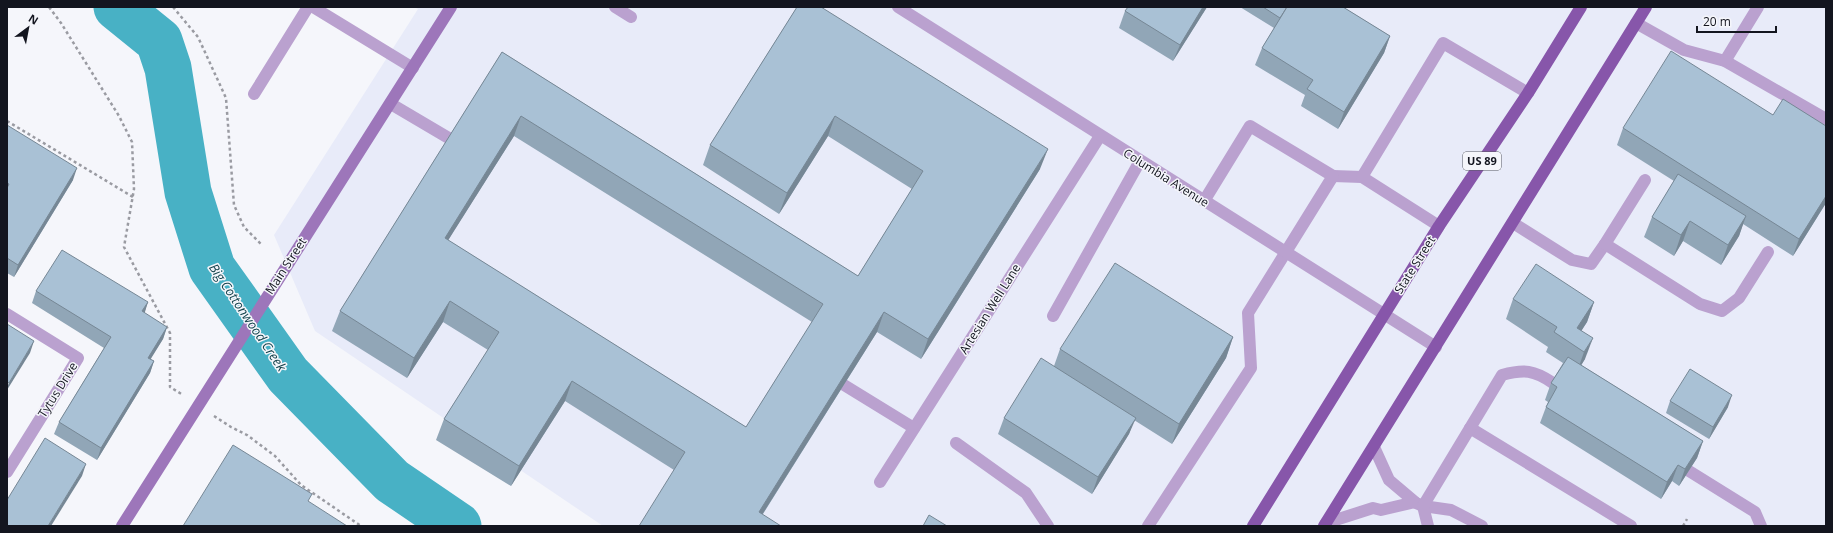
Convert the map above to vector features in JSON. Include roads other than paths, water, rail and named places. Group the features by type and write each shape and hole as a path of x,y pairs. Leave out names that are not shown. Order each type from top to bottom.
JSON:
{"main road":[{"name":"State Street","path":"1253,526 1439,226 1528,93 1581,7"},
{"path":"1325,524 1646,7"}],"street":[{"path":"254,94 308,7"},
{"path":"313,7 413,68"},
{"name":"Main Street","path":"122,526 282,272 391,104 451,7"},
{"path":"615,7 631,17"},
{"name":"Columbia Avenue","path":"898,7 1436,347"},
{"path":"1725,61 1758,7"},
{"path":"1636,23 1684,50 1725,61 1826,119"},
{"path":"1362,177 1443,43 1528,93"},
{"path":"391,104 452,140"},
{"path":"1204,201 1250,126 1333,176 1362,177 1439,226"},
{"name":"Artesian Well Lane","path":"880,482 1100,136"},
{"path":"1053,316 1140,161"},
{"path":"1148,526 1251,368 1248,313 1333,176"},
{"path":"1513,223 1572,260 1592,264 1645,180"},
{"path":"1605,244 1700,304 1722,311 1739,298 1768,252"},
{"name":"Tytus Drive","path":"7,314 78,358 7,472"},
{"path":"1419,504 1470,428 1502,375 1520,370 1540,374 1553,383"},
{"path":"844,385 914,428"},
{"path":"1470,428 1631,526"},
{"path":"956,443 1026,493 1048,526"},
{"path":"1374,447 1389,480 1419,504 1428,526"},
{"path":"1689,470 1755,512 1761,526"},
{"path":"1325,524 1373,508 1381,510 1419,504 1451,510 1482,526"}],"waterway":[{"name":"Big Cottonwood Creek","path":"117,7 159,41 168,68 188,192 212,268 288,375 392,481 458,526"}]}
